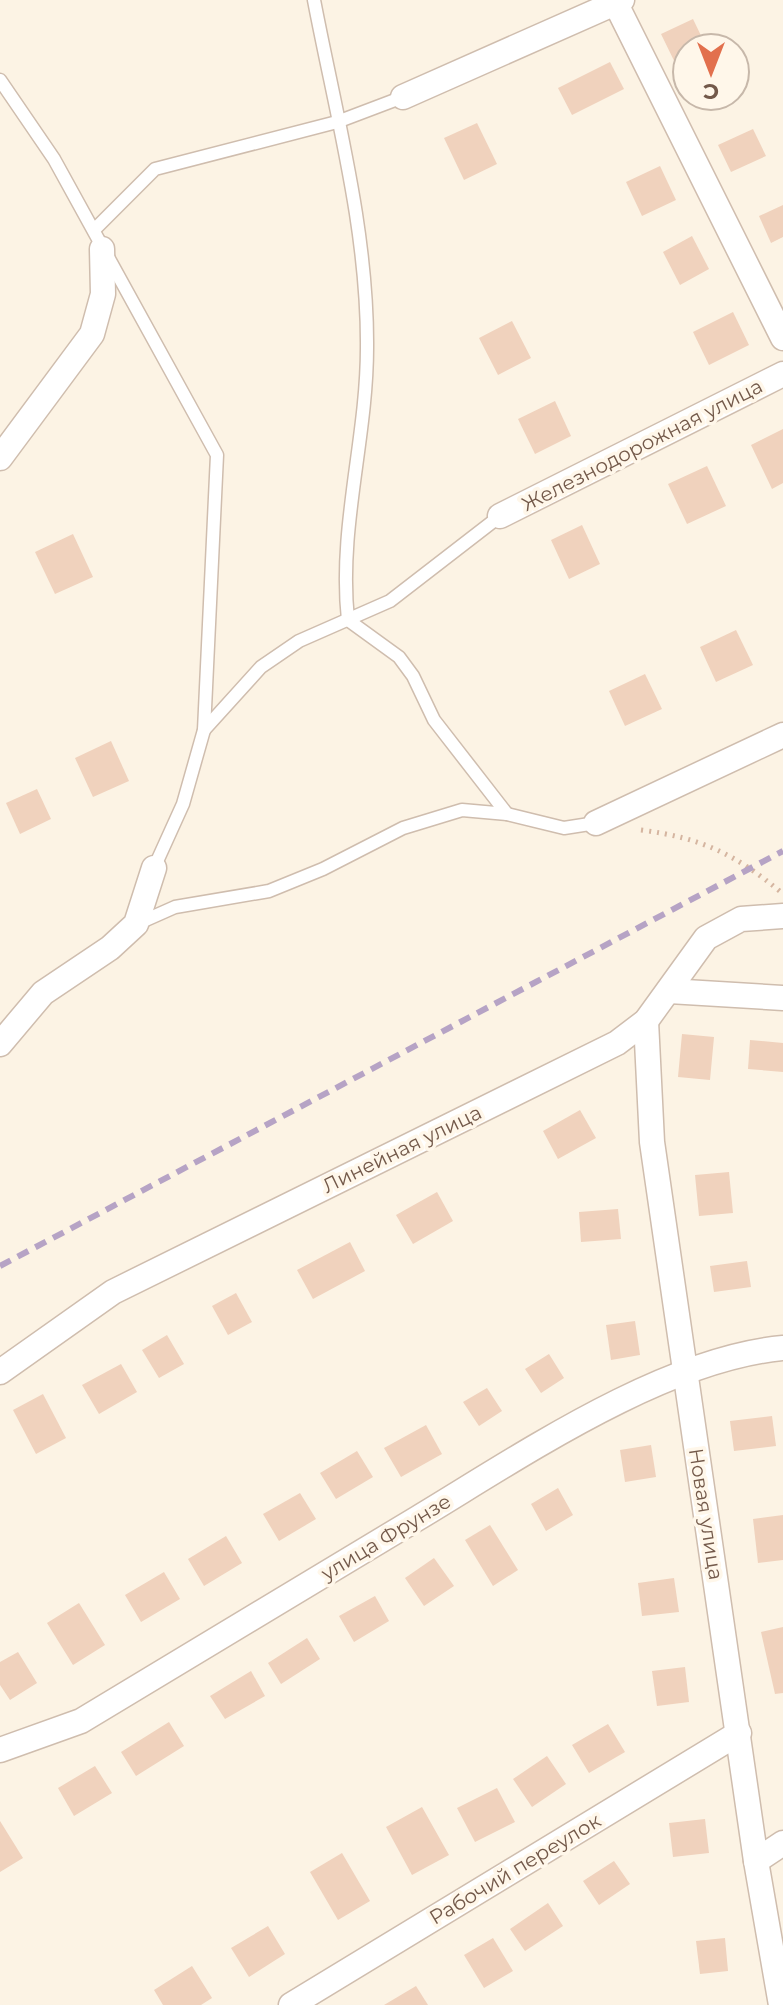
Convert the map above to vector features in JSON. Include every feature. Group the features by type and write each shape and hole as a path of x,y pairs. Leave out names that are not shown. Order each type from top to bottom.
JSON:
{"street":[{"path":"403,97 617,1 783,338"},
{"path":"0,458 92,334 103,294 98,240"},
{"name":"Железнодорожная улица","path":"500,516 783,374"},
{"path":"596,823 783,735"},
{"path":"0,1044 43,993 110,948 136,924 154,868"},
{"name":"Линейная улица","path":"0,1372 113,1292 617,1043 646,1021 706,938 741,919 783,916"},
{"path":"669,991 783,998"},
{"name":"Новая улица","path":"646,1021 652,1142 756,1861 781,2005"},
{"name":"улица Фрунзе","path":"0,1750 81,1721 580,1420 684,1374 746,1352 783,1348"},
{"name":"Рабочий переулок","path":"291,2005 739,1733"},
{"path":"756,1861 783,1843"}],"lane":[{"path":"314,0 367,277 368,352 343,576 348,620 399,657 413,676 434,720 507,814"},
{"path":"0,80 54,159 217,455 204,730 183,804 154,868"},
{"path":"98,240 155,169 337,122 403,97"},
{"path":"204,730 261,667 299,641 390,601 425,578 500,516"},
{"path":"136,924 175,907 269,891 323,869 403,828 462,810 507,814 564,828 596,823"}],"path":[{"path":"596,823 689,836 752,868 783,894"}],"building":[{"path":"693,19 699,32 671,32 671,54 661,34"},
{"path":"610,62 624,89 572,115 558,88"},
{"path":"477,123 497,164 464,180 444,138"},
{"path":"753,129 766,156 731,172 718,145"},
{"path":"660,166 676,200 642,216 626,182"},
{"path":"783,205 783,237 771,243 759,216"},
{"path":"692,236 709,269 680,285 663,252"},
{"path":"733,312 749,345 709,365 693,332"},
{"path":"512,321 531,358 498,375 479,338"},
{"path":"555,401 571,436 535,454 518,419"},
{"path":"783,429 783,483 772,489 751,445"},
{"path":"707,466 726,506 687,524 668,484"},
{"path":"582,525 600,564 569,579 551,540"},
{"path":"73,534 93,577 55,594 35,552"},
{"path":"736,630 753,665 716,682 700,647"},
{"path":"645,674 662,709 625,726 609,691"},
{"path":"111,741 129,781 93,797 75,758"},
{"path":"37,789 51,819 20,834 6,803"},
{"path":"682,1034 714,1037 710,1080 678,1077"},
{"path":"750,1040 783,1043 783,1072 748,1069"},
{"path":"580,1110 596,1138 558,1159 543,1131"},
{"path":"729,1172 733,1213 699,1216 695,1175"},
{"path":"437,1192 453,1221 413,1244 396,1215"},
{"path":"618,1209 621,1239 581,1242 579,1212"},
{"path":"350,1242 365,1271 313,1299 297,1270"},
{"path":"747,1261 751,1287 714,1292 710,1266"},
{"path":"236,1293 252,1322 228,1335 212,1306"},
{"path":"635,1321 640,1355 611,1360 606,1325"},
{"path":"167,1335 184,1364 159,1378 142,1350"},
{"path":"549,1354 564,1378 541,1393 525,1369"},
{"path":"121,1364 137,1392 99,1414 82,1385"},
{"path":"487,1388 502,1411 479,1426 463,1402"},
{"path":"43,1394 66,1438 36,1454 13,1410"},
{"path":"772,1416 776,1446 734,1451 730,1421"},
{"path":"426,1425 442,1454 401,1477 384,1448"},
{"path":"651,1445 656,1477 625,1482 620,1450"},
{"path":"357,1451 373,1477 336,1499 320,1473"},
{"path":"558,1488 573,1515 546,1531 531,1504"},
{"path":"300,1493 316,1519 279,1541 263,1514"},
{"path":"783,1515 783,1560 758,1563 753,1519"},
{"path":"490,1525 518,1570 493,1586 465,1540"},
{"path":"226,1536 242,1563 204,1586 188,1559"},
{"path":"434,1558 454,1586 424,1606 405,1578"},
{"path":"164,1572 180,1599 141,1622 125,1595"},
{"path":"674,1578 679,1612 642,1616 638,1583"},
{"path":"375,1596 389,1621 354,1642 339,1616"},
{"path":"79,1603 105,1645 73,1665 47,1623"},
{"path":"783,1627 783,1693 775,1694 761,1632"},
{"path":"307,1638 320,1659 281,1684 268,1663"},
{"path":"18,1652 37,1683 10,1700 0,1685 0,1662"},
{"path":"685,1667 689,1702 657,1706 652,1671"},
{"path":"251,1671 265,1696 225,1719 210,1696"},
{"path":"169,1722 184,1746 136,1776 121,1752"},
{"path":"608,1724 625,1752 589,1773 572,1745"},
{"path":"547,1756 566,1784 532,1807 513,1779"},
{"path":"95,1766 112,1793 74,1816 58,1788"},
{"path":"497,1788 515,1822 475,1842 457,1808"},
{"path":"422,1807 449,1855 412,1875 386,1827"},
{"path":"705,1819 709,1853 673,1857 669,1823"},
{"path":"0,1821 23,1858 0,1872"},
{"path":"342,1853 370,1901 338,1920 310,1872"},
{"path":"614,1861 630,1884 599,1905 583,1881"},
{"path":"548,1903 563,1926 525,1951 510,1929"},
{"path":"268,1926 285,1954 249,1977 231,1948"},
{"path":"493,1938 513,1971 484,1988 464,1955"},
{"path":"725,1938 728,1971 700,1974 696,1941"},
{"path":"192,1966 212,1998 201,2005 163,2005 154,1990"},
{"path":"416,1986 428,2005 384,2005"}],"railway":[{"path":"0,1266 783,851"}]}
